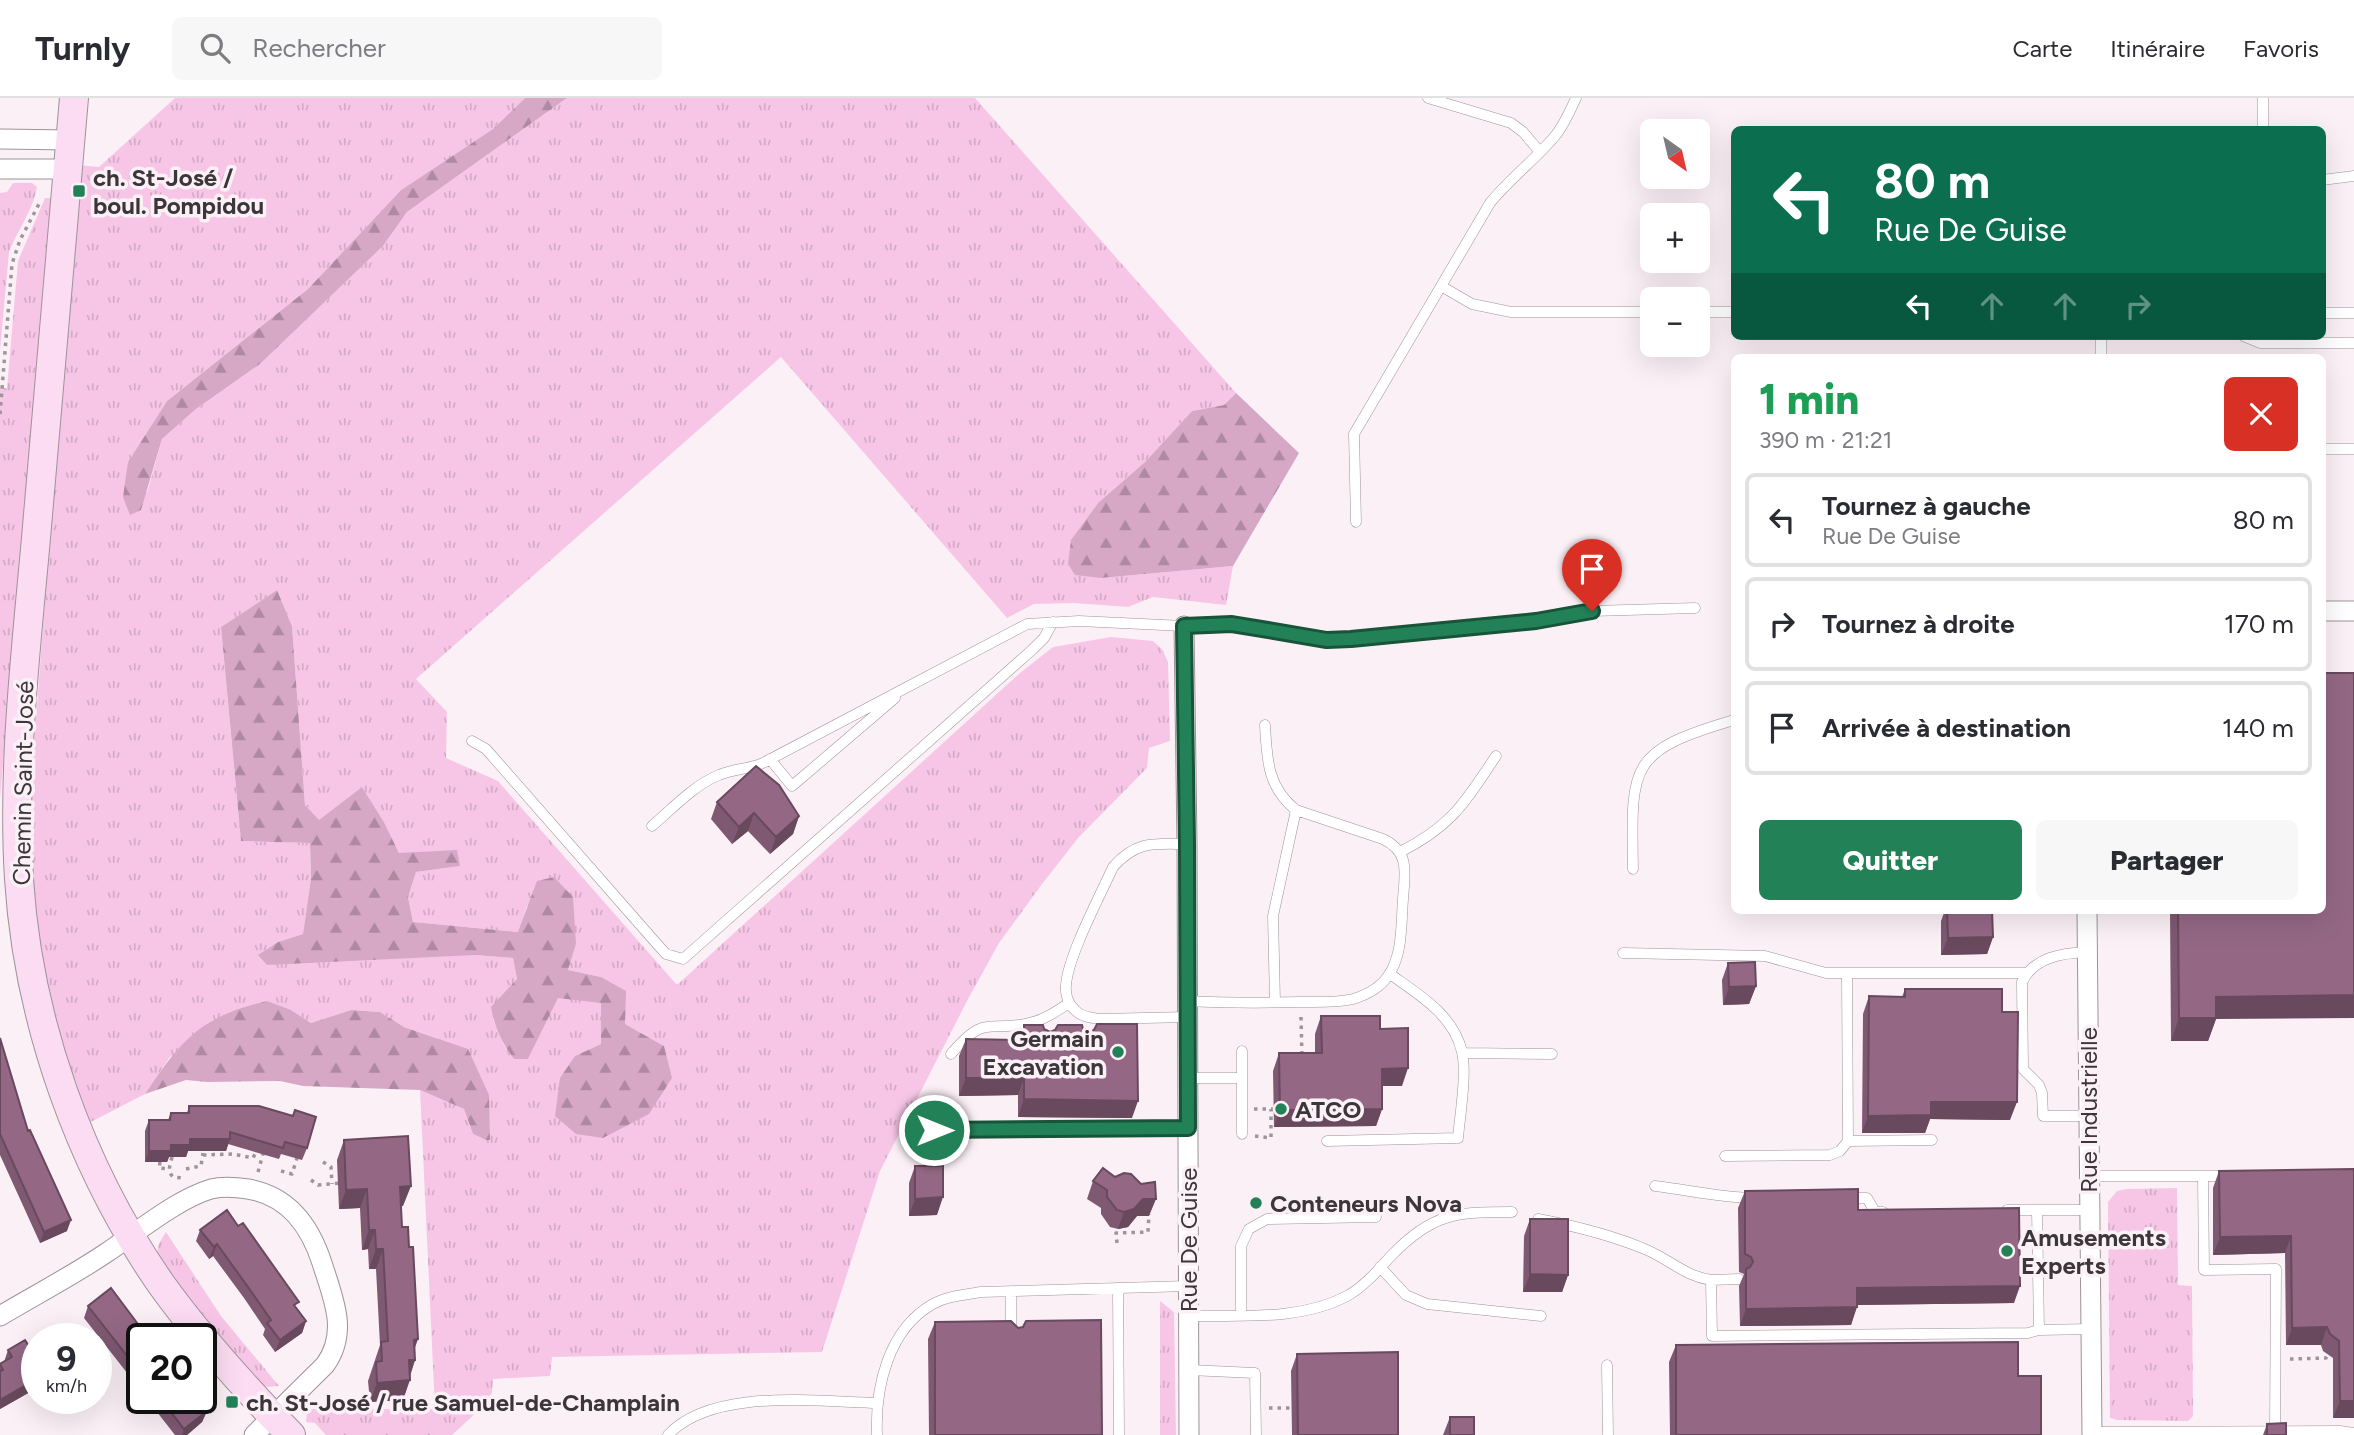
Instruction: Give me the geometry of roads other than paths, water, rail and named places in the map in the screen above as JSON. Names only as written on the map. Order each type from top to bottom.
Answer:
[{"type":"street","name":"Chemin Saint-José","points":[[74,98],[22,712],[17,817],[19,880],[31,968],[44,1028],[80,1132],[131,1236],[156,1276],[272,1429]]},
{"type":"street","points":[[0,139],[70,140]]},
{"type":"street","points":[[0,169],[67,169]]},
{"type":"street","points":[[2326,611],[2354,611]]},
{"type":"street","name":"Rue De Guise","points":[[1184,626],[1189,1435]]},
{"type":"street","name":"Rue Industrielle","points":[[2087,914],[2092,1434]]},
{"type":"street","points":[[0,1315],[104,1255],[186,1201],[211,1189],[224,1186],[265,1193],[288,1206],[302,1220],[314,1240],[334,1299],[338,1334],[332,1354],[325,1365],[272,1429]]},
{"type":"lane","points":[[1428,98],[1511,122],[1524,132],[1540,152]]},
{"type":"lane","points":[[1356,522],[1354,433],[1490,203],[1560,129],[1576,98]]},
{"type":"lane","points":[[2263,98],[2263,126]]},
{"type":"lane","points":[[2326,180],[2354,176]]},
{"type":"lane","points":[[1441,286],[1472,304],[1511,312],[1640,312]]},
{"type":"lane","points":[[1710,312],[1731,312]]},
{"type":"lane","points":[[2326,313],[2354,313]]},
{"type":"lane","points":[[2253,340],[2260,343],[2354,343]]},
{"type":"lane","points":[[2326,449],[2354,449]]},
{"type":"lane","points":[[652,826],[705,782],[721,774],[748,769],[770,759],[1018,627],[1037,622],[1184,626],[1232,624],[1327,640],[1536,621],[1592,611],[1695,608]]},
{"type":"lane","points":[[472,741],[486,749],[666,954],[683,959],[1032,650],[1044,638],[1053,622]]},
{"type":"lane","points":[[770,759],[792,786],[911,684]]},
{"type":"lane","points":[[1633,869],[1633,789],[1646,762],[1662,747],[1674,741],[1731,721]]},
{"type":"lane","points":[[1187,844],[1143,844],[1127,852],[1113,867],[1068,975],[1066,994],[1069,1003],[1082,1015],[1100,1020],[1275,1002],[1343,1001],[1380,985],[1390,974],[1398,953],[1399,941],[1404,878],[1404,861],[1400,852],[1394,845],[1368,833],[1296,810],[1278,793],[1271,780],[1265,725]]},
{"type":"lane","points":[[1400,852],[1427,838],[1444,825],[1466,800],[1496,755]]},
{"type":"lane","points":[[1275,1002],[1273,916],[1296,810]]},
{"type":"lane","points":[[2088,951],[2057,955],[2043,961],[2026,973],[2022,982],[2022,1069],[2039,1085],[2043,1116],[2088,1116]]},
{"type":"lane","points":[[1623,953],[1765,956],[1826,973],[2026,973]]},
{"type":"lane","points":[[1725,1156],[1830,1155],[1840,1151],[1848,1140],[1847,973]]},
{"type":"lane","points":[[1327,1141],[1458,1138],[1462,1053],[1445,1018],[1390,974]]},
{"type":"lane","points":[[951,1054],[967,1035],[982,1027],[1028,1024],[1069,1003]]},
{"type":"lane","points":[[1082,1015],[1083,1028]]},
{"type":"lane","points":[[1043,1018],[1044,1030]]},
{"type":"lane","points":[[1242,1051],[1242,1134]]},
{"type":"lane","points":[[1462,1053],[1552,1054]]},
{"type":"lane","points":[[1188,1078],[1242,1079]]},
{"type":"lane","points":[[1045,1117],[1045,1130]]},
{"type":"lane","points":[[1090,1118],[1090,1130]]},
{"type":"lane","points":[[934,1130],[1188,1128]]},
{"type":"lane","points":[[1848,1140],[1932,1140]]},
{"type":"lane","points":[[2089,1176],[2242,1177]]},
{"type":"lane","points":[[2203,1176],[2204,1270],[2276,1269],[2275,1432]]},
{"type":"lane","points":[[1655,1186],[1697,1191],[1725,1198],[1764,1198]]},
{"type":"lane","points":[[1841,1198],[1867,1198],[1875,1212],[1889,1212]]},
{"type":"lane","points":[[1999,1210],[2089,1210]]},
{"type":"lane","points":[[2037,1210],[2039,1330]]},
{"type":"lane","points":[[1188,1316],[1296,1311],[1331,1303],[1364,1284],[1410,1236],[1428,1224],[1473,1212],[1512,1212]]},
{"type":"lane","points":[[1241,1315],[1241,1246],[1249,1229],[1267,1219],[1376,1217]]},
{"type":"lane","points":[[1538,1219],[1622,1239],[1653,1253],[1684,1272],[1711,1280],[1739,1279]]},
{"type":"lane","points":[[1380,1267],[1406,1295],[1427,1304],[1541,1316]]},
{"type":"lane","points":[[1711,1280],[1712,1336],[2028,1333],[2039,1330],[2091,1329]]},
{"type":"lane","points":[[877,1435],[878,1404],[889,1355],[918,1314],[951,1297],[981,1292],[1188,1286]]},
{"type":"lane","points":[[1118,1288],[1119,1435]]},
{"type":"lane","points":[[1010,1291],[1012,1339]]},
{"type":"lane","points":[[1607,1365],[1608,1435]]},
{"type":"lane","points":[[1189,1370],[1255,1373],[1256,1435]]},
{"type":"lane","points":[[668,1435],[686,1421],[710,1411],[754,1401],[878,1404]]},
{"type":"lane","points":[[2092,1434],[2354,1433]]},
{"type":"place","name":"ch. St-José / boul. Pompidou","points":[[79,191]]},
{"type":"place","name":"Germain Excavation","points":[[1118,1052]]},
{"type":"place","name":"ATCO","points":[[1281,1109]]},
{"type":"place","name":"Conteneurs Nova","points":[[1256,1203]]},
{"type":"place","name":"Amusements Experts","points":[[2007,1251]]},
{"type":"place","name":"ch. St-José / rue Samuel-de-Champlain","points":[[232,1402]]}]
